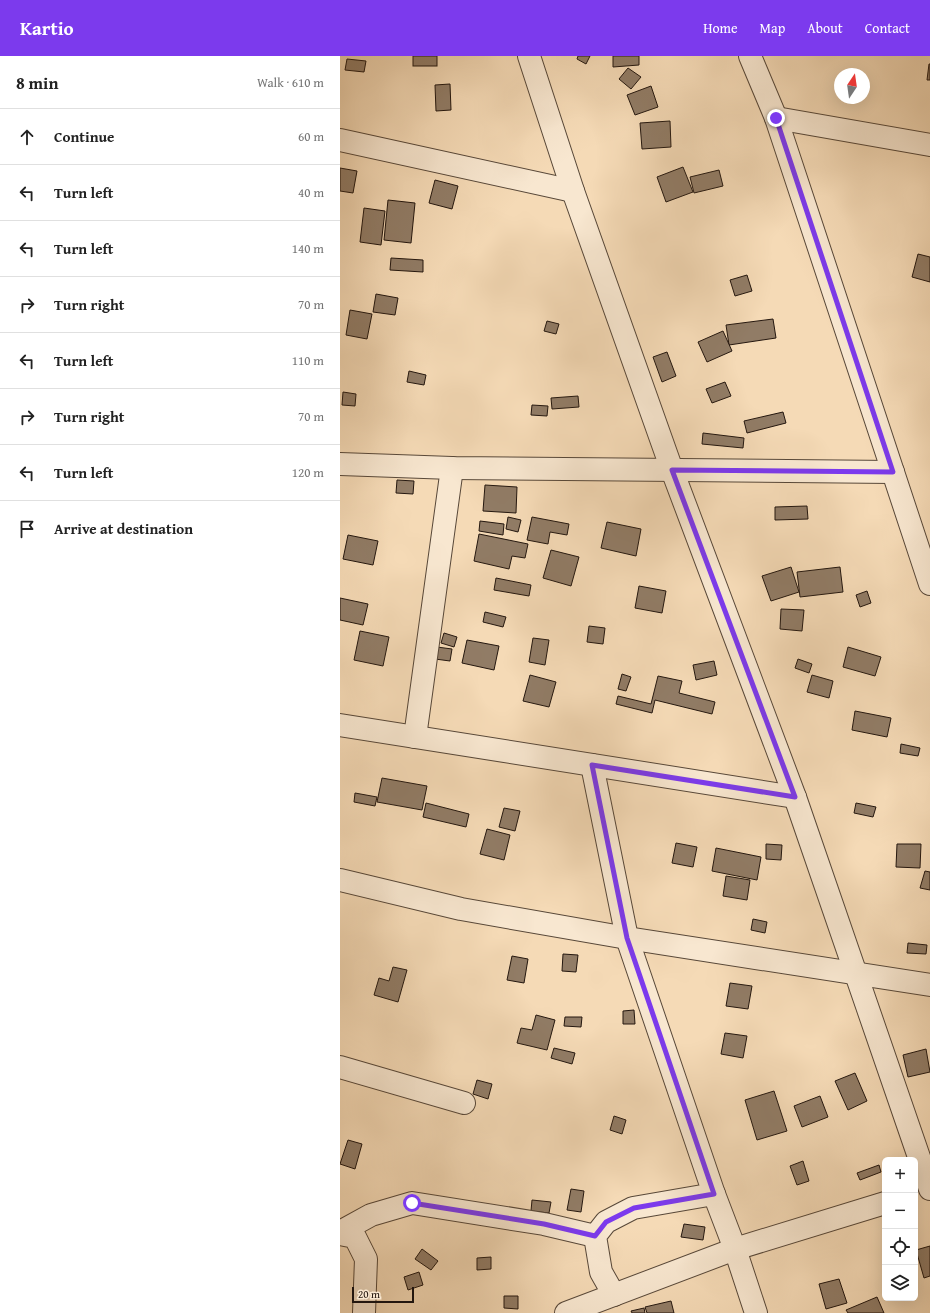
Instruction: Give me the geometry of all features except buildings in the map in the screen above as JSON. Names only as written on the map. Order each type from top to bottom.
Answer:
[{"type":"street","points":[[529,56],[573,191],[672,470],[795,797],[857,974],[930,1189],[918,1193]]},
{"type":"street","points":[[750,56],[776,118],[930,584]]},
{"type":"street","points":[[776,118],[930,146]]},
{"type":"street","points":[[340,140],[573,191]]},
{"type":"street","points":[[340,464],[452,468],[893,472]]},
{"type":"street","points":[[415,737],[452,468]]},
{"type":"street","points":[[340,725],[795,797]]},
{"type":"street","points":[[592,765],[627,938],[756,1313]]},
{"type":"street","points":[[340,880],[461,909],[627,938],[930,985]]},
{"type":"street","points":[[340,1067],[464,1103]]},
{"type":"street","points":[[614,1295],[601,1272],[595,1236],[606,1222],[634,1208],[714,1194]]},
{"type":"street","points":[[340,1233],[371,1215],[412,1203],[544,1224],[595,1236]]},
{"type":"street","points":[[566,1313],[735,1249],[882,1204]]},
{"type":"street","points":[[340,1233],[355,1237],[366,1259],[364,1313]]},
{"type":"route","points":[[412,1203],[544,1224],[595,1236],[606,1222],[634,1208],[714,1194],[627,938],[592,765],[795,797],[672,470],[893,472],[776,118]]}]
